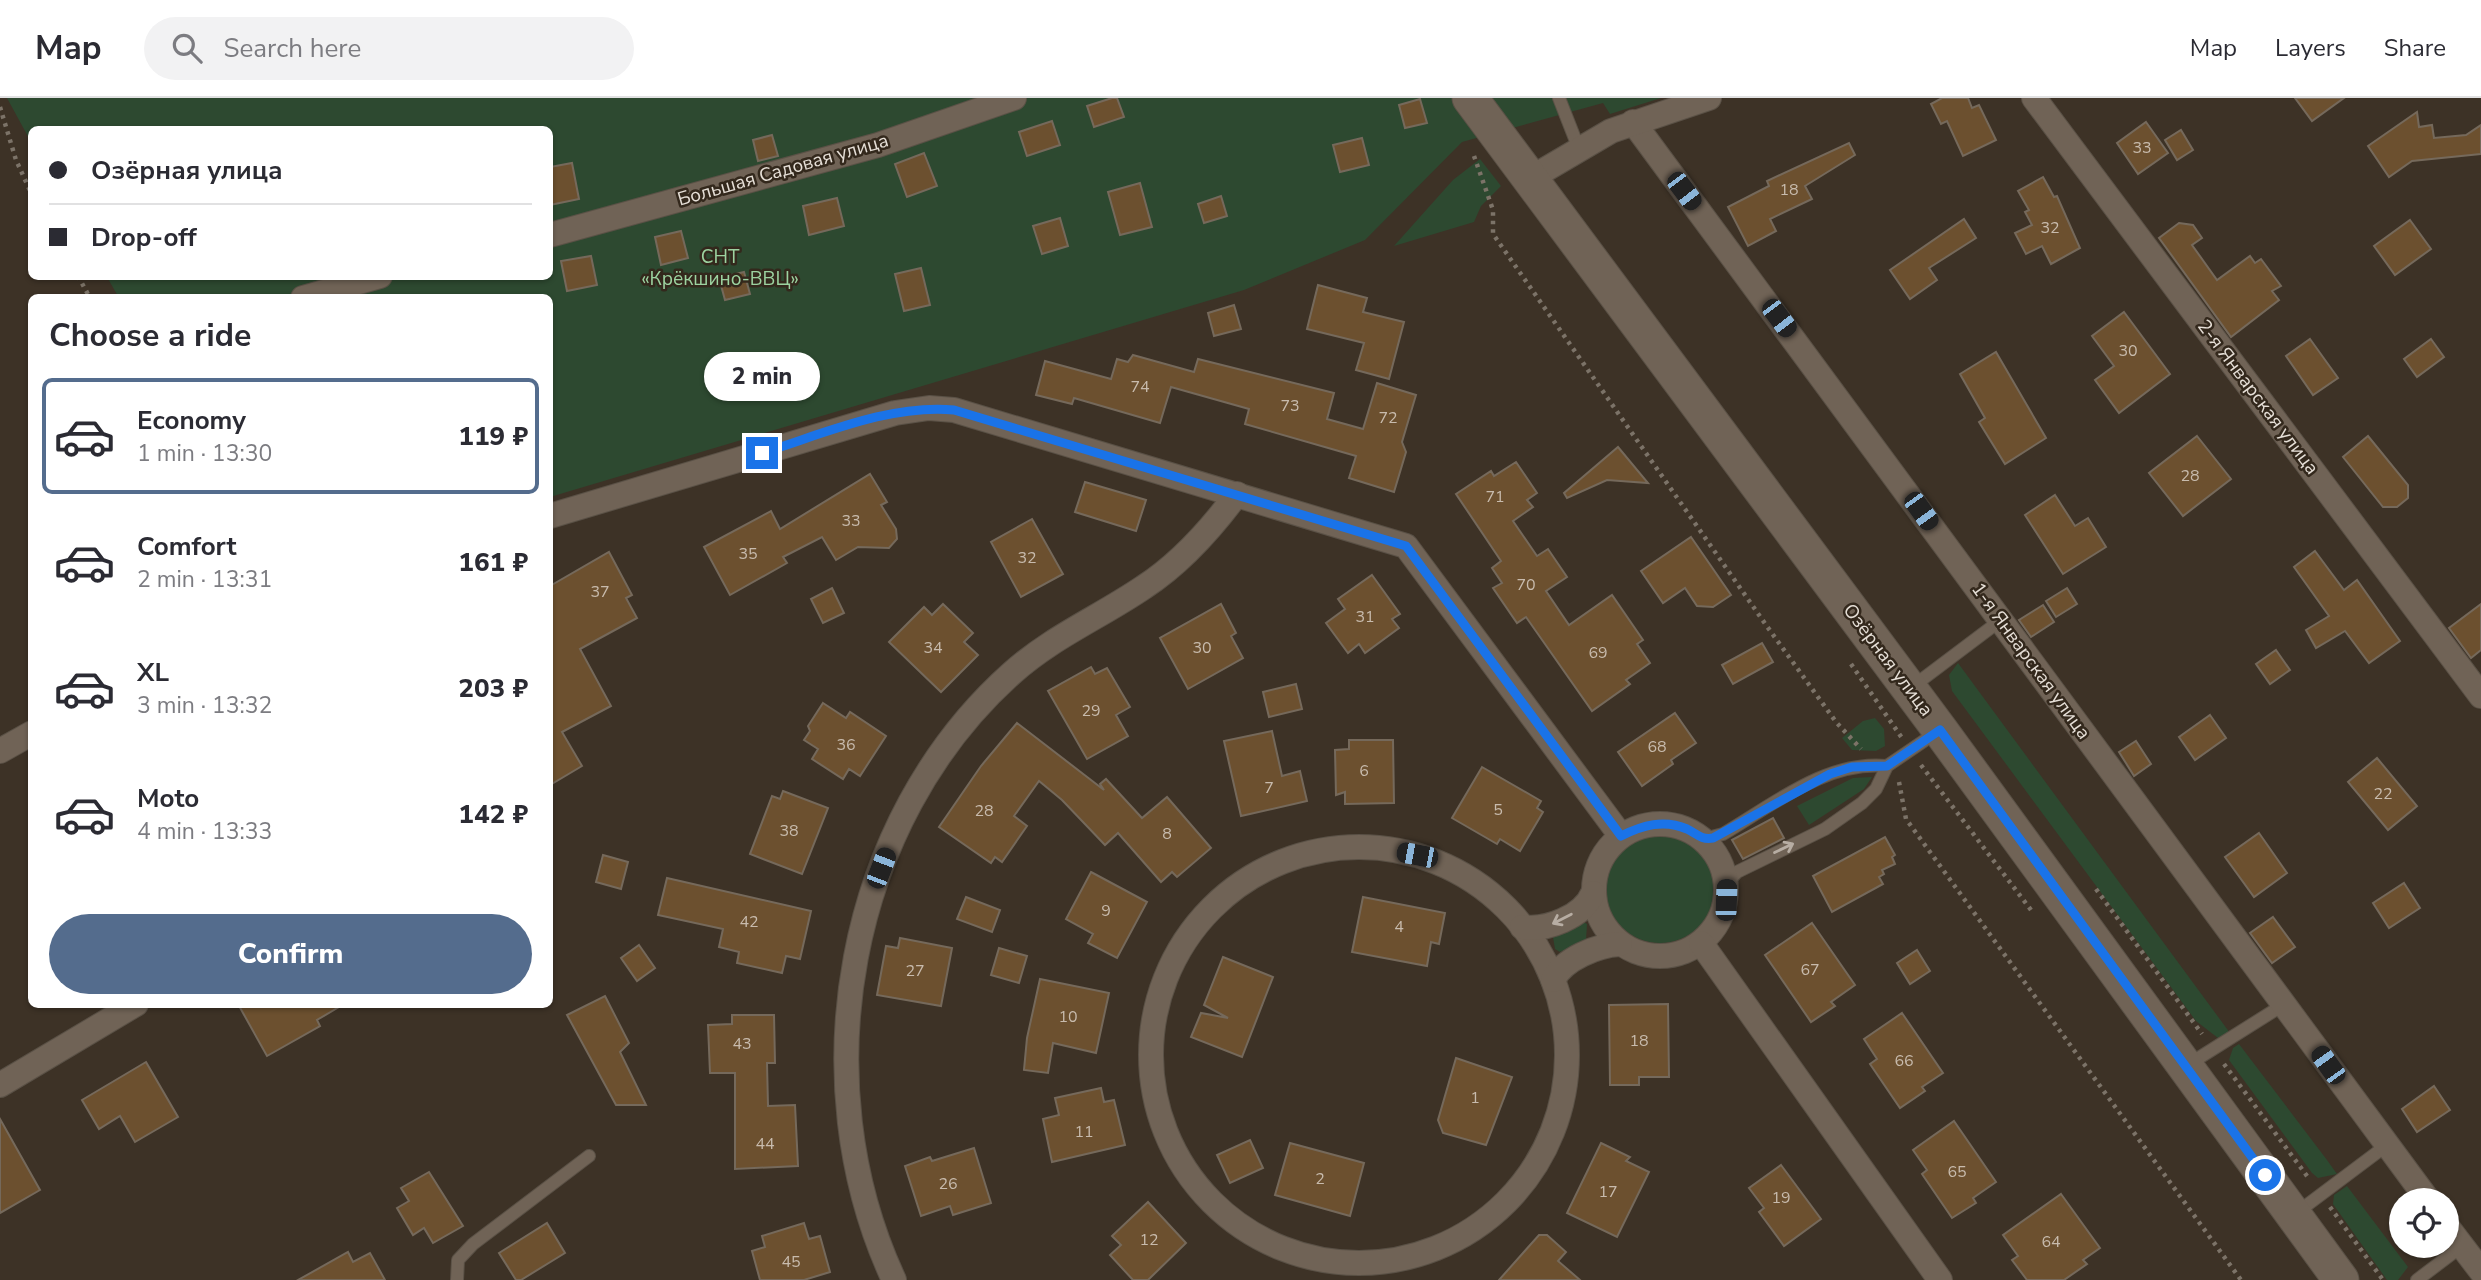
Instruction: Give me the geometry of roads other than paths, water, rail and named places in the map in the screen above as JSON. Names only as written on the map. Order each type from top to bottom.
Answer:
[{"type":"main road","name":"Озёрная улица","points":[[1470,98],[1940,730],[2341,1280]]},
{"type":"street","name":"Большая Садовая улица","points":[[553,234],[878,145],[1014,98]]},
{"type":"street","points":[[1531,178],[1579,149],[1633,122],[1709,98]]},
{"type":"street","name":"2-я Январская улица","points":[[2034,98],[2481,696]]},
{"type":"street","name":"1-я Январская улица","points":[[1633,122],[2419,1188]]},
{"type":"street","points":[[317,294],[366,280]]},
{"type":"street","points":[[553,515],[895,413],[929,408],[954,410],[1237,494],[1406,546],[1621,836]]},
{"type":"street","points":[[894,1280],[867,1217],[846,1101],[851,982],[864,913],[890,846],[938,753],[972,711],[1013,672],[1064,633],[1145,587],[1177,562],[1215,523],[1237,494]]},
{"type":"street","points":[[0,751],[28,735]]},
{"type":"street","points":[[1522,927],[1543,929],[1584,908],[1593,893],[1600,861],[1621,836],[1637,827],[1663,824],[1689,830],[1704,839],[1715,852],[1727,883],[1722,916],[1701,943],[1686,952],[1652,957],[1620,944],[1601,922],[1593,893]]},
{"type":"street","points":[[1345,848],[1382,849],[1417,855],[1451,869],[1482,887],[1522,927],[1553,980],[1562,1005],[1568,1046],[1565,1086],[1556,1125],[1538,1162],[1514,1195],[1484,1222],[1449,1244],[1411,1257],[1370,1264],[1330,1262],[1290,1252],[1253,1235],[1220,1211],[1193,1181],[1171,1147],[1157,1109],[1151,1069],[1152,1032],[1159,997],[1172,963],[1191,932],[1215,905],[1243,882],[1275,865],[1310,853],[1345,848]]},
{"type":"street","points":[[1701,943],[1930,1277]]},
{"type":"street","points":[[1553,980],[1557,971],[1568,963],[1602,946],[1620,944]]},
{"type":"street","points":[[0,1085],[129,1008]]},
{"type":"street","points":[[2459,1242],[2481,1271]]},
{"type":"lane","points":[[1559,98],[1579,149]]},
{"type":"lane","points":[[1909,689],[2001,620]]},
{"type":"lane","points":[[1727,883],[1737,872],[1825,829],[1863,803],[1876,789],[1887,766],[1940,730]]},
{"type":"lane","points":[[1704,839],[1723,834],[1830,774],[1852,767],[1887,766]]},
{"type":"lane","points":[[2185,1067],[2283,1004]]},
{"type":"lane","points":[[2294,1215],[2387,1146]]},
{"type":"lane","points":[[457,1280],[458,1260],[473,1244],[589,1156]]},
{"type":"lane","points":[[2417,1280],[2462,1246]]},
{"type":"park label","name":"СНТ «Крёкшино-ВВЦ»","points":[[720,268]]}]
